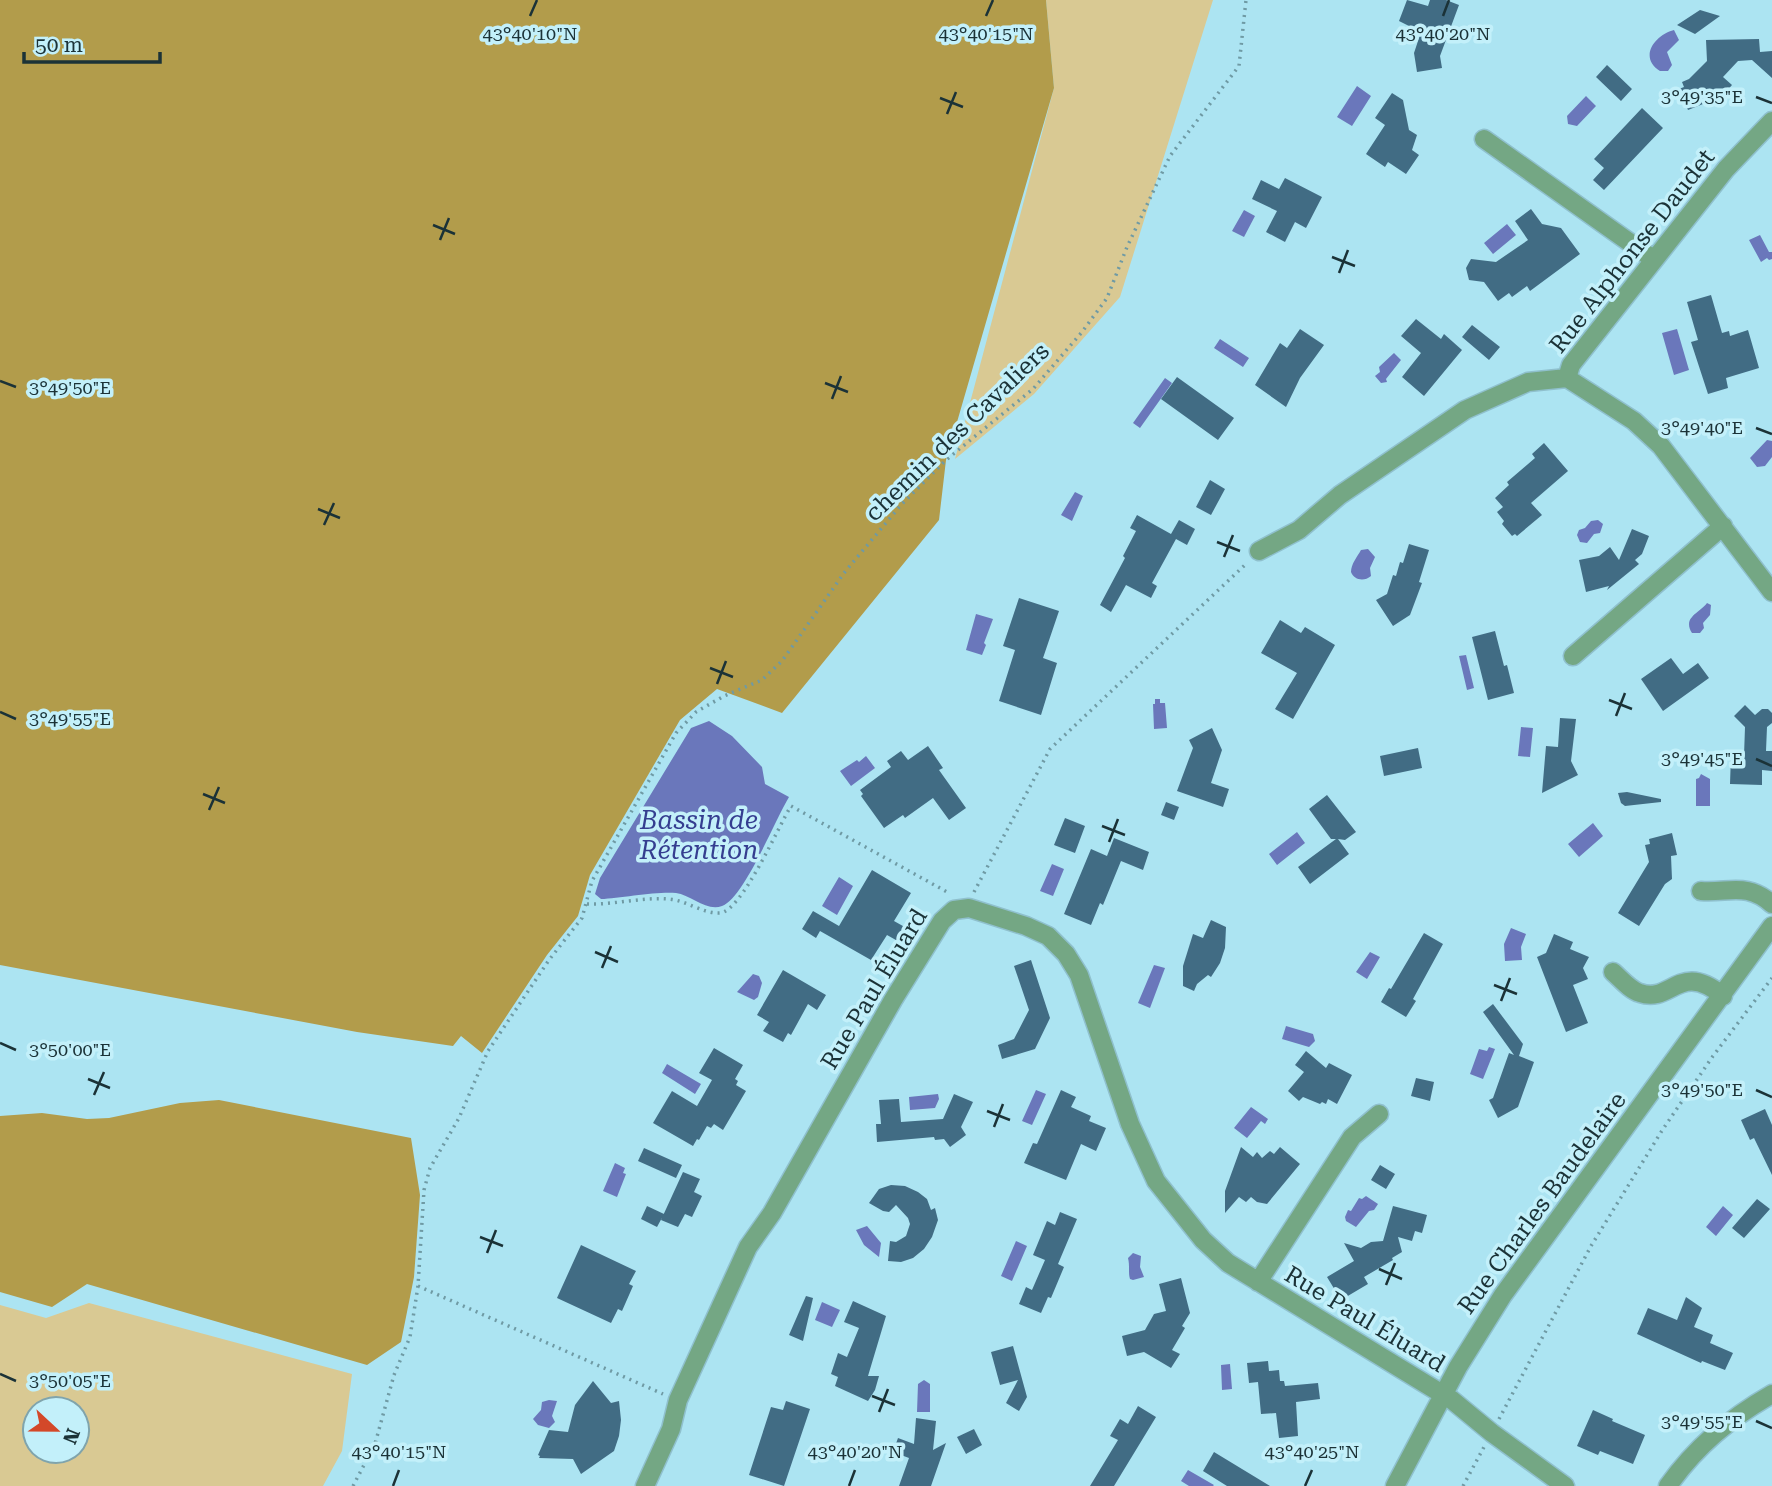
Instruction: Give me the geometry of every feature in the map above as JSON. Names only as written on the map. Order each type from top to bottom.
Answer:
[{"type":"street","name":"Rue Alphonse Daudet","points":[[1772,121],[1726,169],[1653,259],[1571,365],[1567,378],[1634,421],[1661,446],[1772,592]]},
{"type":"street","points":[[1483,139],[1653,259]]},
{"type":"street","points":[[1259,551],[1299,530],[1340,495],[1465,410],[1528,382],[1567,378]]},
{"type":"street","points":[[1573,656],[1723,526]]},
{"type":"street","points":[[1701,891],[1743,890],[1762,895],[1772,904]]},
{"type":"street","name":"Rue Paul Éluard","points":[[645,1486],[671,1429],[678,1400],[748,1247],[772,1213],[893,1000],[942,921],[962,908],[1026,926],[1048,936],[1066,954],[1079,975],[1130,1124],[1156,1181],[1203,1240],[1228,1263],[1443,1395],[1565,1486]]},
{"type":"street","name":"Rue Charles Baudelaire","points":[[1395,1486],[1481,1328],[1529,1256],[1772,926]]},
{"type":"street","points":[[1614,972],[1627,985],[1644,994],[1694,981],[1708,984],[1723,996]]},
{"type":"street","points":[[1258,1282],[1352,1138],[1379,1114]]},
{"type":"street","points":[[1668,1486],[1695,1451],[1710,1437],[1772,1394]]},
{"type":"path","name":"chemin des Cavaliers","points":[[352,1486],[375,1444],[394,1375],[410,1337],[418,1286],[424,1191],[430,1168],[459,1118],[488,1051],[549,960],[582,918],[592,881],[677,733],[696,712],[724,696],[762,680],[782,661],[844,573],[901,505],[946,460],[1032,389],[1082,332],[1107,298],[1170,156],[1239,66],[1246,0]]},
{"type":"path","points":[[962,908],[1050,748],[1259,551]]},
{"type":"path","points":[[587,904],[657,898],[680,900],[709,912],[723,913],[735,905],[791,806],[956,897],[962,908]]},
{"type":"path","points":[[1463,1486],[1591,1247],[1663,1129],[1728,1035],[1772,978]]},
{"type":"path","points":[[418,1286],[678,1400]]},
{"type":"shaded area","points":[[0,0],[1046,0],[1054,88],[946,460],[939,520],[782,713],[717,689],[680,720],[590,875],[578,916],[547,955],[482,1053],[461,1036],[453,1046],[357,1032],[0,965]]},
{"type":"shaded area","points":[[1046,0],[1213,0],[1120,297],[1034,394],[955,459],[1054,88]]},
{"type":"shaded area","points":[[219,1100],[411,1138],[420,1195],[414,1277],[401,1342],[367,1365],[87,1284],[52,1307],[0,1292],[0,1116],[42,1113],[87,1119],[109,1118],[180,1103]]},
{"type":"shaded area","points":[[89,1303],[352,1374],[342,1451],[323,1486],[0,1486],[0,1305],[46,1318]]},
{"type":"water","points":[[1674,30],[1679,40],[1667,52],[1672,65],[1668,71],[1660,71],[1650,59],[1652,47],[1655,41]]},
{"type":"water","points":[[1357,86],[1371,96],[1352,126],[1337,117]]},
{"type":"water","points":[[1586,96],[1596,106],[1577,126],[1568,124],[1567,116]]},
{"type":"water","points":[[1244,210],[1255,216],[1244,237],[1232,231]]},
{"type":"water","points":[[1507,224],[1516,235],[1493,254],[1484,243]]},
{"type":"water","points":[[1760,235],[1769,252],[1772,252],[1772,259],[1767,258],[1761,262],[1749,240]]},
{"type":"water","points":[[1677,329],[1689,370],[1674,375],[1662,333]]},
{"type":"water","points":[[1220,339],[1249,358],[1243,367],[1214,348]]},
{"type":"water","points":[[1394,353],[1401,360],[1386,379],[1387,382],[1381,383],[1375,376],[1380,372],[1379,367]]},
{"type":"water","points":[[1165,378],[1172,383],[1140,428],[1133,423]]},
{"type":"water","points":[[1767,440],[1772,441],[1772,457],[1765,466],[1757,467],[1750,458]]},
{"type":"water","points":[[1075,492],[1083,496],[1072,521],[1061,515]]},
{"type":"water","points":[[1598,520],[1603,524],[1600,533],[1594,534],[1587,543],[1580,542],[1577,535],[1579,530],[1591,521]]},
{"type":"water","points":[[1368,549],[1375,557],[1370,568],[1371,576],[1365,579],[1357,578],[1352,575],[1352,566],[1361,550]]},
{"type":"water","points":[[1707,603],[1711,605],[1710,615],[1703,623],[1704,628],[1700,633],[1692,633],[1689,628],[1691,619]]},
{"type":"water","points":[[976,614],[993,619],[982,655],[966,650]]},
{"type":"water","points":[[1466,655],[1474,688],[1467,690],[1459,656]]},
{"type":"water","points":[[1155,699],[1165,703],[1167,728],[1154,729]]},
{"type":"water","name":"Bassin de Rétention","points":[[709,721],[732,736],[762,767],[765,784],[789,797],[740,889],[731,900],[716,907],[676,893],[601,899],[595,894],[600,878],[691,728]]},
{"type":"water","points":[[1521,727],[1533,728],[1530,757],[1518,756]]},
{"type":"water","points":[[866,756],[875,768],[851,786],[840,771]]},
{"type":"water","points":[[1701,774],[1710,779],[1710,806],[1696,806],[1696,779]]},
{"type":"water","points":[[1593,823],[1603,836],[1579,857],[1568,844]]},
{"type":"water","points":[[1297,832],[1305,843],[1277,865],[1269,854]]},
{"type":"water","points":[[1052,864],[1064,869],[1053,896],[1040,891]]},
{"type":"water","points":[[839,877],[853,886],[837,915],[822,906]]},
{"type":"water","points":[[1511,928],[1526,934],[1521,947],[1522,960],[1505,961],[1504,944]]},
{"type":"water","points":[[1370,952],[1380,957],[1367,979],[1356,972]]},
{"type":"water","points":[[1154,965],[1165,968],[1150,1008],[1138,1003]]},
{"type":"water","points":[[753,974],[759,976],[762,983],[758,997],[754,1000],[737,992]]},
{"type":"water","points":[[1286,1026],[1313,1034],[1315,1041],[1309,1047],[1282,1039]]},
{"type":"water","points":[[1489,1047],[1495,1049],[1483,1079],[1470,1074],[1479,1049],[1487,1051]]},
{"type":"water","points":[[667,1064],[701,1084],[695,1094],[662,1073]]},
{"type":"water","points":[[1036,1090],[1046,1094],[1032,1125],[1022,1121]]},
{"type":"water","points":[[938,1094],[935,1108],[910,1110],[909,1097]]},
{"type":"water","points":[[1251,1107],[1268,1119],[1265,1124],[1261,1121],[1247,1138],[1234,1128]]},
{"type":"water","points":[[615,1163],[625,1168],[623,1173],[626,1174],[617,1197],[603,1191]]},
{"type":"water","points":[[1366,1196],[1378,1204],[1356,1227],[1346,1221],[1345,1217],[1359,1198]]},
{"type":"water","points":[[1723,1206],[1733,1215],[1716,1236],[1706,1227]]},
{"type":"water","points":[[867,1226],[881,1243],[879,1257],[864,1245],[856,1230]]},
{"type":"water","points":[[1016,1241],[1027,1246],[1012,1281],[1001,1276]]},
{"type":"water","points":[[1133,1253],[1141,1256],[1140,1267],[1144,1277],[1133,1280],[1129,1277],[1128,1258]]},
{"type":"water","points":[[822,1302],[840,1310],[832,1327],[815,1320]]},
{"type":"water","points":[[1230,1364],[1232,1389],[1222,1390],[1221,1365]]},
{"type":"water","points":[[924,1380],[930,1384],[930,1412],[917,1412],[918,1384]]},
{"type":"water","points":[[557,1401],[552,1416],[555,1422],[549,1428],[538,1425],[533,1419],[541,1410],[542,1402]]},
{"type":"water","points":[[1188,1470],[1214,1485],[1189,1486],[1181,1481]]},
{"type":"building","points":[[1407,0],[1428,6],[1430,0],[1446,0],[1459,5],[1440,56],[1442,68],[1417,72],[1414,53],[1421,32],[1399,21]]},
{"type":"building","points":[[1700,10],[1720,16],[1695,34],[1677,25]]},
{"type":"building","points":[[1759,39],[1760,52],[1772,51],[1772,78],[1752,60],[1738,61],[1723,77],[1732,85],[1716,103],[1713,100],[1688,110],[1679,89],[1684,87],[1682,82],[1689,79],[1707,61],[1706,40]]},
{"type":"building","points":[[1607,65],[1632,89],[1621,101],[1596,77]]},
{"type":"building","points":[[1392,93],[1403,100],[1409,130],[1417,135],[1412,150],[1419,155],[1406,174],[1388,162],[1385,167],[1366,154],[1385,125],[1375,118]]},
{"type":"building","points":[[1642,108],[1663,128],[1604,190],[1593,180],[1604,168],[1594,159]]},
{"type":"building","points":[[1285,178],[1322,197],[1306,228],[1295,222],[1285,242],[1266,232],[1277,211],[1252,199],[1261,180],[1279,189]]},
{"type":"building","points":[[1531,209],[1542,224],[1561,228],[1580,254],[1530,291],[1527,286],[1512,297],[1509,293],[1498,301],[1484,282],[1469,280],[1466,268],[1471,259],[1496,262],[1528,240],[1515,221]]},
{"type":"building","points":[[1711,295],[1722,333],[1729,331],[1730,336],[1748,330],[1759,368],[1726,378],[1728,388],[1708,394],[1691,342],[1698,340],[1687,302]]},
{"type":"building","points":[[1416,319],[1441,339],[1444,334],[1462,350],[1424,396],[1402,377],[1421,353],[1401,336]]},
{"type":"building","points":[[1472,325],[1500,347],[1489,360],[1462,337]]},
{"type":"building","points":[[1300,329],[1324,345],[1300,378],[1286,407],[1255,385],[1280,343],[1287,348]]},
{"type":"building","points":[[1177,377],[1234,418],[1218,440],[1161,399]]},
{"type":"building","points":[[1544,443],[1568,471],[1531,503],[1542,515],[1517,536],[1512,536],[1502,524],[1504,521],[1497,512],[1503,507],[1495,498],[1509,485],[1507,482],[1535,458],[1532,454]]},
{"type":"building","points":[[1210,480],[1225,489],[1211,515],[1196,507]]},
{"type":"building","points":[[1137,515],[1171,534],[1179,520],[1195,529],[1187,545],[1176,539],[1152,583],[1157,586],[1151,598],[1126,585],[1111,612],[1100,605],[1125,558],[1123,556],[1136,531],[1130,528]]},
{"type":"building","points":[[1632,529],[1649,536],[1642,554],[1635,560],[1639,564],[1607,590],[1609,586],[1586,592],[1579,560],[1599,556],[1610,547],[1619,560]]},
{"type":"building","points":[[1409,544],[1429,550],[1419,582],[1422,583],[1410,615],[1393,626],[1376,600],[1387,594],[1393,575],[1396,576],[1400,562],[1403,563]]},
{"type":"building","points":[[1019,598],[1059,611],[1043,658],[1057,663],[1041,715],[999,701],[1015,650],[1003,646]]},
{"type":"building","points":[[1280,620],[1301,633],[1305,627],[1335,645],[1293,719],[1275,709],[1297,673],[1261,653]]},
{"type":"building","points":[[1495,631],[1514,693],[1488,700],[1472,637]]},
{"type":"building","points":[[1671,658],[1683,674],[1698,663],[1709,678],[1663,711],[1641,679]]},
{"type":"building","points":[[1745,705],[1755,715],[1762,709],[1768,709],[1772,713],[1772,723],[1767,727],[1766,751],[1772,751],[1772,771],[1762,770],[1762,785],[1730,784],[1731,755],[1744,756],[1745,727],[1734,716]]},
{"type":"building","points":[[1560,718],[1576,719],[1571,761],[1578,775],[1542,793],[1546,746],[1558,747]]},
{"type":"building","points":[[1212,728],[1222,750],[1211,783],[1229,789],[1223,807],[1177,791],[1193,748],[1189,740]]},
{"type":"building","points":[[928,746],[943,768],[939,770],[966,808],[949,820],[933,798],[905,818],[903,815],[884,828],[861,796],[863,794],[860,790],[891,767],[887,761],[901,751],[908,760]]},
{"type":"building","points":[[1418,748],[1422,768],[1384,776],[1380,756]]},
{"type":"building","points":[[1627,792],[1661,799],[1661,802],[1625,806],[1618,793]]},
{"type":"building","points":[[1327,795],[1356,832],[1345,840],[1338,839],[1349,854],[1310,884],[1298,867],[1336,839],[1331,839],[1309,809]]},
{"type":"building","points":[[1166,802],[1179,807],[1174,820],[1161,815]]},
{"type":"building","points":[[1065,818],[1085,826],[1075,853],[1054,845]]},
{"type":"building","points":[[1672,833],[1677,855],[1671,856],[1672,879],[1665,884],[1639,926],[1618,913],[1649,862],[1645,845],[1650,844],[1649,839]]},
{"type":"building","points":[[1114,838],[1149,852],[1143,870],[1121,861],[1103,905],[1100,903],[1091,925],[1064,914],[1091,849],[1107,856]]},
{"type":"building","points":[[872,870],[911,893],[894,921],[910,930],[903,944],[887,935],[871,960],[820,931],[816,938],[802,929],[813,911],[839,926]]},
{"type":"building","points":[[1211,920],[1226,927],[1225,948],[1211,977],[1208,975],[1197,984],[1194,991],[1183,986],[1183,966],[1193,934],[1203,938]]},
{"type":"building","points":[[1424,933],[1443,944],[1406,1017],[1381,1002]]},
{"type":"building","points":[[1554,934],[1573,942],[1570,949],[1589,957],[1583,968],[1588,979],[1573,985],[1588,1023],[1566,1032],[1537,957],[1546,953]]},
{"type":"building","points":[[1031,960],[1050,1018],[1035,1049],[1002,1059],[998,1045],[1014,1039],[1029,1010],[1014,966]]},
{"type":"building","points":[[783,970],[826,995],[817,1010],[808,1004],[791,1035],[788,1033],[783,1042],[763,1031],[769,1022],[757,1015]]},
{"type":"building","points":[[1493,1004],[1523,1044],[1519,1056],[1534,1062],[1518,1107],[1498,1118],[1489,1100],[1493,1098],[1509,1053],[1514,1055],[1483,1012]]},
{"type":"building","points":[[714,1048],[743,1065],[735,1079],[738,1081],[736,1085],[746,1091],[723,1130],[714,1124],[711,1128],[707,1126],[693,1146],[653,1123],[672,1091],[697,1106],[712,1080],[699,1073]]},
{"type":"building","points":[[1306,1051],[1326,1068],[1329,1063],[1352,1075],[1337,1104],[1328,1099],[1326,1104],[1320,1104],[1303,1097],[1299,1101],[1288,1091],[1304,1072],[1295,1065]]},
{"type":"building","points":[[1416,1078],[1434,1082],[1430,1101],[1411,1096]]},
{"type":"building","points":[[1061,1090],[1076,1097],[1071,1107],[1091,1116],[1089,1121],[1106,1128],[1096,1151],[1081,1144],[1066,1180],[1024,1163],[1033,1143],[1037,1144]]},
{"type":"building","points":[[954,1094],[973,1102],[961,1127],[966,1135],[950,1147],[944,1139],[935,1140],[934,1137],[877,1142],[876,1124],[881,1124],[879,1100],[899,1099],[901,1122],[943,1119]]},
{"type":"building","points":[[1765,1109],[1772,1125],[1772,1175],[1754,1138],[1750,1140],[1741,1120]]},
{"type":"building","points":[[1241,1147],[1253,1157],[1257,1152],[1262,1158],[1270,1151],[1274,1154],[1280,1147],[1300,1164],[1267,1204],[1257,1202],[1251,1197],[1246,1202],[1239,1197],[1225,1213],[1225,1191]]},
{"type":"building","points":[[644,1148],[682,1165],[676,1178],[638,1161]]},
{"type":"building","points":[[1380,1165],[1395,1174],[1386,1189],[1371,1180]]},
{"type":"building","points":[[683,1172],[700,1179],[694,1192],[702,1196],[692,1217],[685,1214],[678,1227],[661,1220]]},
{"type":"building","points":[[891,1185],[905,1186],[918,1192],[927,1199],[931,1210],[935,1208],[938,1220],[924,1249],[913,1258],[901,1262],[888,1261],[890,1241],[896,1242],[906,1236],[910,1224],[908,1218],[896,1205],[889,1212],[869,1203],[879,1189]]},
{"type":"building","points":[[1757,1199],[1770,1209],[1744,1238],[1732,1228]]},
{"type":"building","points":[[647,1206],[664,1214],[657,1227],[641,1219]]},
{"type":"building","points":[[1393,1206],[1427,1215],[1422,1233],[1415,1231],[1412,1241],[1398,1237],[1402,1252],[1364,1277],[1368,1284],[1341,1300],[1327,1277],[1354,1261],[1344,1243],[1361,1248],[1371,1242],[1383,1241]]},
{"type":"building","points":[[1060,1212],[1077,1219],[1058,1264],[1064,1267],[1051,1298],[1048,1297],[1041,1313],[1019,1304],[1026,1287],[1032,1290],[1045,1260],[1033,1255],[1047,1221],[1055,1225]]},
{"type":"building","points":[[581,1245],[636,1271],[629,1284],[633,1286],[622,1311],[618,1309],[611,1323],[557,1298]]},
{"type":"building","points":[[1181,1278],[1190,1313],[1172,1350],[1180,1354],[1171,1368],[1144,1352],[1127,1356],[1122,1336],[1145,1330],[1154,1314],[1166,1311],[1159,1284]]},
{"type":"building","points":[[806,1296],[813,1298],[803,1341],[789,1335]]},
{"type":"building","points":[[1686,1297],[1702,1308],[1694,1327],[1713,1335],[1710,1343],[1733,1353],[1725,1370],[1702,1361],[1701,1363],[1637,1334],[1648,1308],[1677,1320]]},
{"type":"building","points":[[853,1301],[886,1316],[868,1376],[879,1376],[868,1401],[835,1386],[838,1377],[831,1374],[838,1353],[847,1357],[859,1328],[844,1322]]},
{"type":"building","points":[[1013,1346],[1027,1397],[1019,1411],[1006,1403],[1018,1380],[1000,1385],[991,1352]]},
{"type":"building","points":[[1268,1361],[1269,1371],[1279,1370],[1280,1381],[1284,1381],[1285,1386],[1318,1383],[1320,1399],[1296,1402],[1298,1436],[1279,1438],[1276,1413],[1261,1414],[1258,1382],[1249,1383],[1247,1363]]},
{"type":"building","points":[[593,1381],[611,1403],[619,1401],[621,1420],[614,1451],[581,1474],[573,1459],[539,1458],[549,1430],[568,1432],[575,1405]]},
{"type":"building","points":[[786,1401],[810,1409],[784,1486],[749,1475],[771,1407],[783,1410]]},
{"type":"building","points":[[1138,1406],[1156,1417],[1114,1486],[1090,1486],[1118,1440],[1110,1436],[1120,1419],[1128,1424]]},
{"type":"building","points":[[1593,1410],[1645,1435],[1633,1464],[1600,1451],[1598,1455],[1577,1446]]},
{"type":"building","points":[[916,1418],[936,1421],[933,1450],[946,1443],[931,1486],[899,1486],[909,1458],[893,1452],[898,1438],[914,1444]]},
{"type":"building","points":[[974,1429],[982,1445],[966,1454],[957,1437]]},
{"type":"building","points":[[1214,1452],[1270,1486],[1227,1486],[1203,1471]]}]
